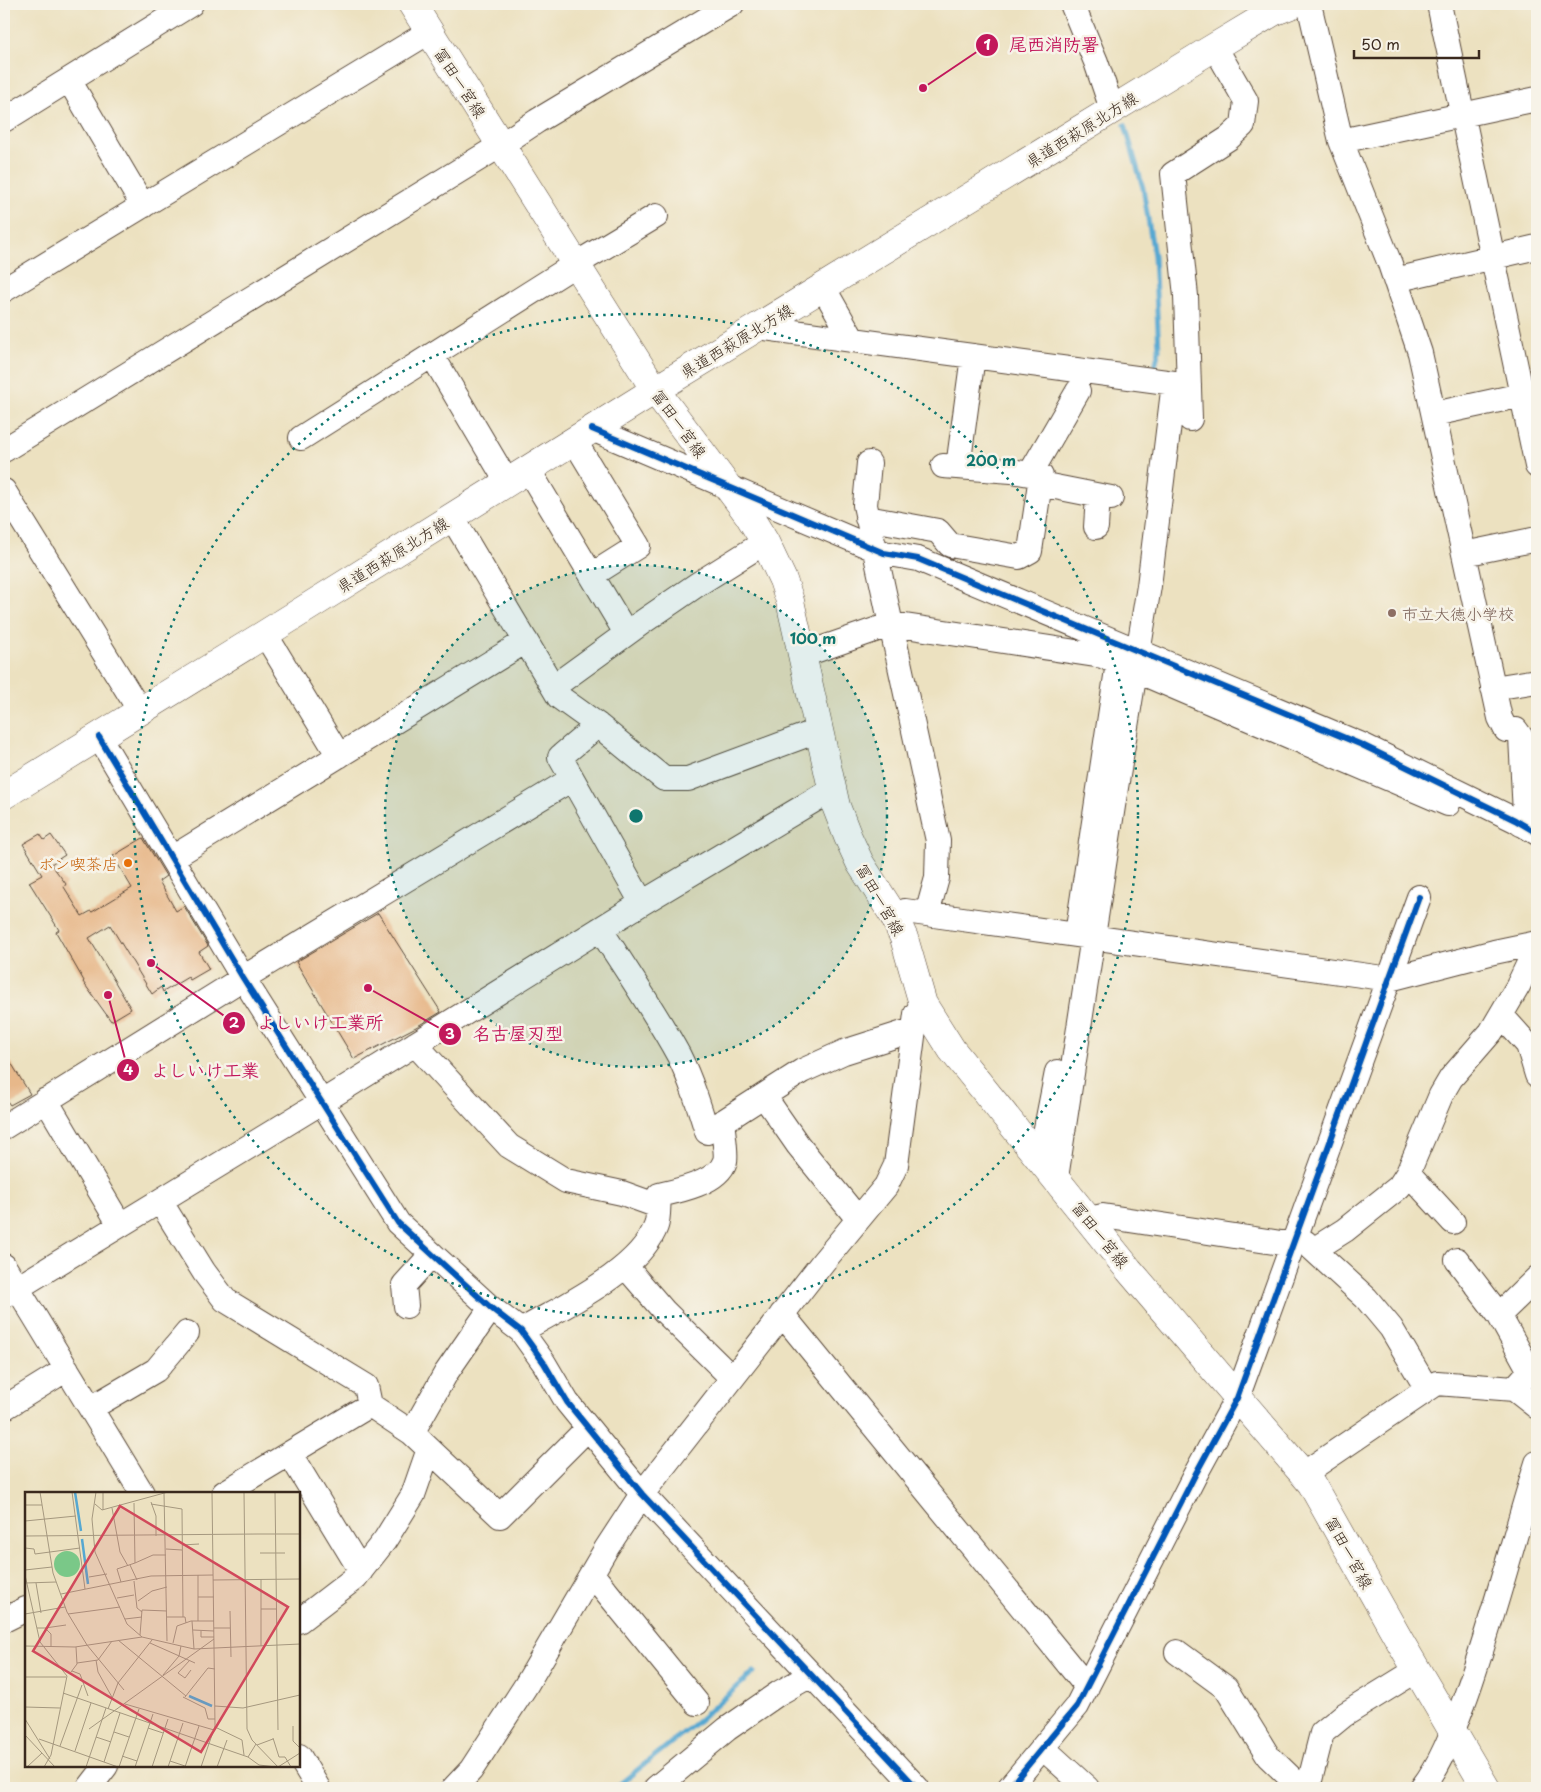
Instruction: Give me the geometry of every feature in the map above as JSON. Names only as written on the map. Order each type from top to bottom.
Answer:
[{"type":"main road","name":"冨田一宮線","points":[[412,4],[655,390],[726,485],[765,542],[783,580],[790,601],[836,806],[856,854],[894,916],[904,938],[923,1004],[952,1050],[996,1107],[1237,1398],[1311,1483],[1452,1732],[1486,1788]]},
{"type":"main road","name":"県道西萩原北方線","points":[[4,795],[583,434],[1284,5]]},
{"type":"street","points":[[4,120],[191,4]]},
{"type":"street","points":[[4,450],[501,145],[537,121],[732,4]]},
{"type":"street","points":[[1072,4],[1096,62],[1121,104]]},
{"type":"street","points":[[1087,4],[1119,82],[1121,104]]},
{"type":"street","points":[[1309,4],[1341,140],[1396,280],[1420,353],[1500,718],[1506,730],[1516,730],[1522,737],[1525,814],[1529,828]]},
{"type":"street","points":[[1439,4],[1493,257],[1529,393],[1537,466]]},
{"type":"street","points":[[4,290],[429,32]]},
{"type":"street","points":[[1048,1168],[1131,661],[1150,586],[1182,384],[1186,296],[1173,174],[1229,138],[1243,125],[1246,101],[1215,47]]},
{"type":"street","points":[[70,80],[143,206]]},
{"type":"street","points":[[1341,140],[1537,99]]},
{"type":"street","points":[[301,438],[576,264],[656,216]]},
{"type":"street","points":[[1396,280],[1537,247]]},
{"type":"street","points":[[823,287],[853,340]]},
{"type":"street","points":[[758,327],[1182,384]]},
{"type":"street","points":[[432,355],[517,475],[592,576],[626,634]]},
{"type":"street","points":[[973,356],[950,466],[1035,479],[1104,497],[1096,527]]},
{"type":"street","points":[[1182,384],[1190,420]]},
{"type":"street","points":[[867,518],[938,531],[950,545],[1018,557],[1030,551],[1035,479],[1078,391]]},
{"type":"street","points":[[1434,414],[1529,393]]},
{"type":"street","points":[[583,434],[638,546],[592,576]]},
{"type":"street","points":[[583,434],[726,485],[884,553],[918,559],[1039,610],[1131,661],[1537,843]]},
{"type":"street","points":[[869,463],[864,505],[892,624],[918,755],[938,841],[937,878],[927,914]]},
{"type":"street","points":[[4,491],[140,711]]},
{"type":"street","points":[[452,517],[559,697],[664,779],[688,779],[820,730]]},
{"type":"street","points":[[1464,554],[1537,539]]},
{"type":"street","points":[[553,687],[698,584],[765,542]]},
{"type":"street","points":[[803,655],[892,624],[1131,661],[1362,745],[1529,828]]},
{"type":"street","points":[[265,634],[339,756]]},
{"type":"street","points":[[172,858],[526,642]]},
{"type":"street","points":[[1493,688],[1537,681]]},
{"type":"street","points":[[598,726],[560,758],[642,903]]},
{"type":"street","points":[[99,737],[243,978],[398,1223],[491,1308],[520,1331],[544,1363],[567,1402],[642,1494],[917,1788]]},
{"type":"street","points":[[5,1124],[572,779]]},
{"type":"street","points":[[10,1292],[322,1102],[642,903],[833,789]]},
{"type":"street","points":[[1009,1788],[1077,1706],[1237,1398],[1304,1246],[1390,980],[1419,897]]},
{"type":"street","points":[[894,916],[905,911],[1390,980],[1494,952],[1537,944]]},
{"type":"street","points":[[600,929],[646,1000],[679,1058],[695,1096],[707,1132],[802,1071],[844,1052],[913,1030]]},
{"type":"street","points":[[1088,1219],[1103,1216],[1304,1246],[1345,1230],[1399,1187],[1408,1173],[1440,1095],[1450,1078],[1491,1032],[1518,986],[1537,944]]},
{"type":"street","points":[[454,1788],[471,1770],[525,1687],[642,1494],[782,1314],[886,1186],[896,1165],[913,1030],[916,1014],[923,1004]]},
{"type":"street","points":[[1501,1015],[1528,1045],[1537,1075]]},
{"type":"street","points":[[415,1044],[509,1146],[566,1181],[622,1192],[658,1206]]},
{"type":"street","points":[[764,1096],[798,1145],[858,1219]]},
{"type":"street","points":[[46,1100],[120,1225]]},
{"type":"street","points":[[520,1331],[611,1278],[626,1267],[649,1239],[656,1225],[659,1196],[689,1188],[714,1177],[725,1160],[722,1122]]},
{"type":"street","points":[[1408,1173],[1453,1222]]},
{"type":"street","points":[[160,1201],[204,1272],[224,1300],[366,1386],[370,1405],[420,1441],[500,1516],[588,1428]]},
{"type":"street","points":[[1304,1246],[1366,1298],[1391,1328],[1427,1389]]},
{"type":"street","points":[[406,1306],[404,1285],[432,1254]]},
{"type":"street","points":[[1457,1260],[1500,1315],[1530,1371],[1514,1389]]},
{"type":"street","points":[[4,1266],[10,1292],[67,1369],[141,1492]]},
{"type":"street","points":[[626,1267],[664,1311],[732,1378]]},
{"type":"street","points":[[1500,1315],[1537,1278]]},
{"type":"street","points":[[300,1620],[355,1578],[385,1540],[413,1495],[420,1441],[446,1373],[491,1308]]},
{"type":"street","points":[[782,1314],[1087,1687]]},
{"type":"street","points":[[92,1408],[156,1370],[187,1333]]},
{"type":"street","points":[[4,1408],[67,1369]]},
{"type":"street","points":[[1303,1474],[1437,1383],[1514,1389],[1537,1407]]},
{"type":"street","points":[[226,1492],[370,1405]]},
{"type":"street","points":[[290,1454],[361,1571]]},
{"type":"street","points":[[1422,1788],[1434,1773],[1452,1732],[1478,1662],[1537,1463]]},
{"type":"street","points":[[592,1574],[697,1703]]},
{"type":"street","points":[[4,1620],[25,1610]]},
{"type":"street","points":[[1177,1652],[1226,1688],[1268,1756],[1293,1780],[1298,1788]]},
{"type":"street","points":[[1308,1788],[1322,1733],[1344,1715],[1417,1670]]},
{"type":"street","points":[[656,1788],[727,1729],[779,1693],[811,1675]]},
{"type":"street","points":[[1043,1748],[1087,1788]]},
{"type":"street","points":[[300,1758],[318,1788]]},
{"type":"street","points":[[89,1788],[105,1767]]},
{"type":"building","points":[[40,834],[44,840],[51,835],[65,855],[51,864],[66,884],[64,887],[82,916],[132,888],[113,856],[143,838],[166,876],[159,881],[176,911],[184,906],[208,946],[199,952],[209,969],[190,980],[188,977],[163,992],[161,987],[152,994],[110,925],[89,938],[131,1009],[111,1021],[83,982],[56,932],[59,930],[29,882],[42,875],[23,844]]},
{"type":"building","points":[[378,913],[441,1012],[354,1059],[296,962]]},
{"type":"building","points":[[4,1051],[30,1094],[10,1105],[4,1097]]},
{"type":"waterway","points":[[1125,125],[1143,188],[1154,256],[1159,350],[1154,370]]},
{"type":"waterway","points":[[615,1788],[698,1721],[754,1672]]},
{"type":"cycle path","points":[[592,429],[884,553],[918,559],[1362,745],[1515,820],[1537,833]]},
{"type":"cycle path","points":[[99,737],[243,978],[398,1223],[491,1308],[521,1331],[544,1363],[567,1402],[642,1494],[917,1788]]},
{"type":"cycle path","points":[[1009,1788],[1077,1706],[1195,1475],[1237,1398],[1419,897]]},
{"type":"place","name":"尾西消防署","points":[[923,88]]},
{"type":"place","name":"市立大徳小学校","points":[[1392,613]]},
{"type":"place","name":"ボン喫茶店","points":[[128,863]]},
{"type":"place","name":"よしいけ工業所","points":[[151,963]]},
{"type":"place","name":"名古屋刃型","points":[[368,988]]},
{"type":"place","name":"よしいけ工業","points":[[108,995]]}]
